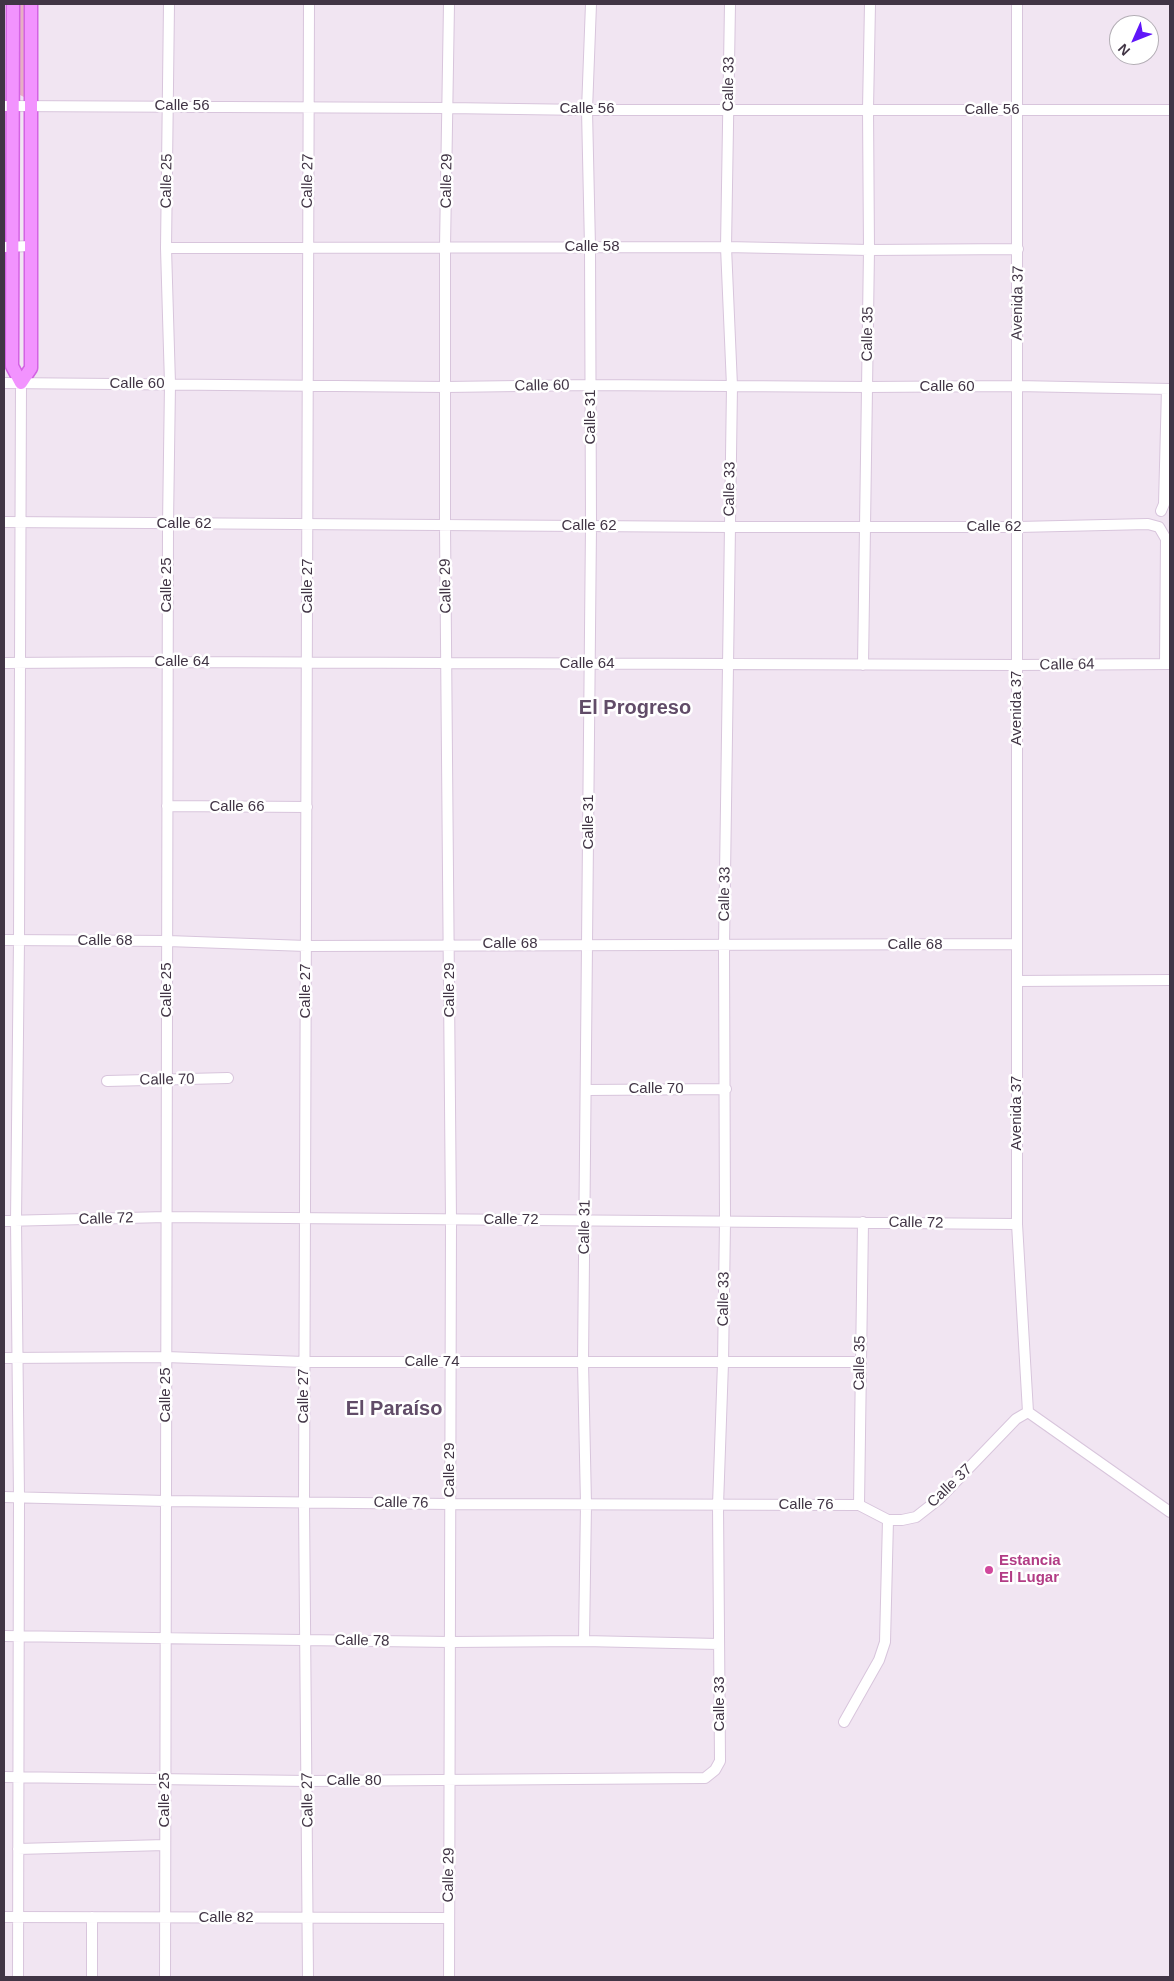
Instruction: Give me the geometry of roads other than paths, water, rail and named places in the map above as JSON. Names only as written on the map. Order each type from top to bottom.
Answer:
[{"type":"main road","points":[[13,4],[8,106],[8,247],[12,366],[21,383],[31,368],[31,4]]},
{"type":"street","name":"Calle 25","points":[[165,1977],[167,662],[170,384],[166,248],[169,4]]},
{"type":"street","name":"Calle 27","points":[[308,1977],[304,1362],[309,4]]},
{"type":"street","name":"Calle 29","points":[[449,4],[445,526],[451,1219],[449,1977]]},
{"type":"street","name":"Calle 31","points":[[584,1641],[586,1504],[583,1362],[587,1090],[589,664],[592,526],[587,110],[591,4]]},
{"type":"street","name":"Calle 33","points":[[705,1778],[715,1770],[720,1760],[718,1505],[724,1362],[726,1089],[724,945],[732,386],[726,246],[730,4]]},
{"type":"street","name":"Calle 35","points":[[863,665],[869,250],[868,110],[870,4]]},
{"type":"street","name":"Avenida 37","points":[[1017,4],[1017,1224],[1028,1412]]},
{"type":"street","name":"Calle 56","points":[[8,106],[587,110],[1170,110]]},
{"type":"street","points":[[8,247],[31,246]]},
{"type":"street","name":"Calle 58","points":[[166,248],[726,246],[869,250],[1018,249]]},
{"type":"street","name":"Calle 60","points":[[4,383],[446,387],[591,385],[867,388],[1016,386],[1168,389]]},
{"type":"street","points":[[18,1977],[20,1497],[16,1221],[21,383]]},
{"type":"street","points":[[1161,512],[1164,504],[1168,389]]},
{"type":"street","name":"Calle 62","points":[[4,522],[729,528],[1018,527],[1148,524],[1159,527],[1166,539],[1168,664]]},
{"type":"street","name":"Calle 64","points":[[4,663],[308,662],[1017,666],[1168,664]]},
{"type":"street","name":"Calle 66","points":[[167,806],[307,807]]},
{"type":"street","name":"Calle 68","points":[[4,940],[168,941],[306,946],[450,944],[1016,944]]},
{"type":"street","points":[[1017,981],[1170,980]]},
{"type":"street","name":"Calle 70","points":[[107,1081],[228,1078]]},
{"type":"street","name":"Calle 70","points":[[587,1090],[726,1089]]},
{"type":"street","name":"Calle 72","points":[[4,1221],[166,1217],[1017,1224]]},
{"type":"street","name":"Calle 35","points":[[859,1504],[863,1222]]},
{"type":"street","name":"Calle 74","points":[[4,1358],[166,1357],[304,1362],[860,1362]]},
{"type":"street","points":[[1028,1412],[1170,1512]]},
{"type":"street","name":"Calle 37","points":[[888,1520],[902,1520],[916,1516],[939,1500],[1016,1419],[1028,1412]]},
{"type":"street","name":"Calle 76","points":[[4,1497],[450,1504],[859,1504]]},
{"type":"street","points":[[844,1722],[879,1660],[885,1642],[888,1520],[859,1504]]},
{"type":"street","name":"Calle 78","points":[[4,1636],[720,1644]]},
{"type":"street","name":"Calle 80","points":[[4,1777],[307,1781],[705,1778]]},
{"type":"street","points":[[18,1849],[165,1845]]},
{"type":"street","name":"Calle 82","points":[[4,1917],[448,1918]]},
{"type":"street","points":[[92,1917],[92,1977]]},
{"type":"place","name":"Estancia El Lugar","points":[[989,1570]]},
{"type":"district","name":"El Progreso","points":[[635,708]]},
{"type":"district","name":"El Paraíso","points":[[394,1409]]}]
